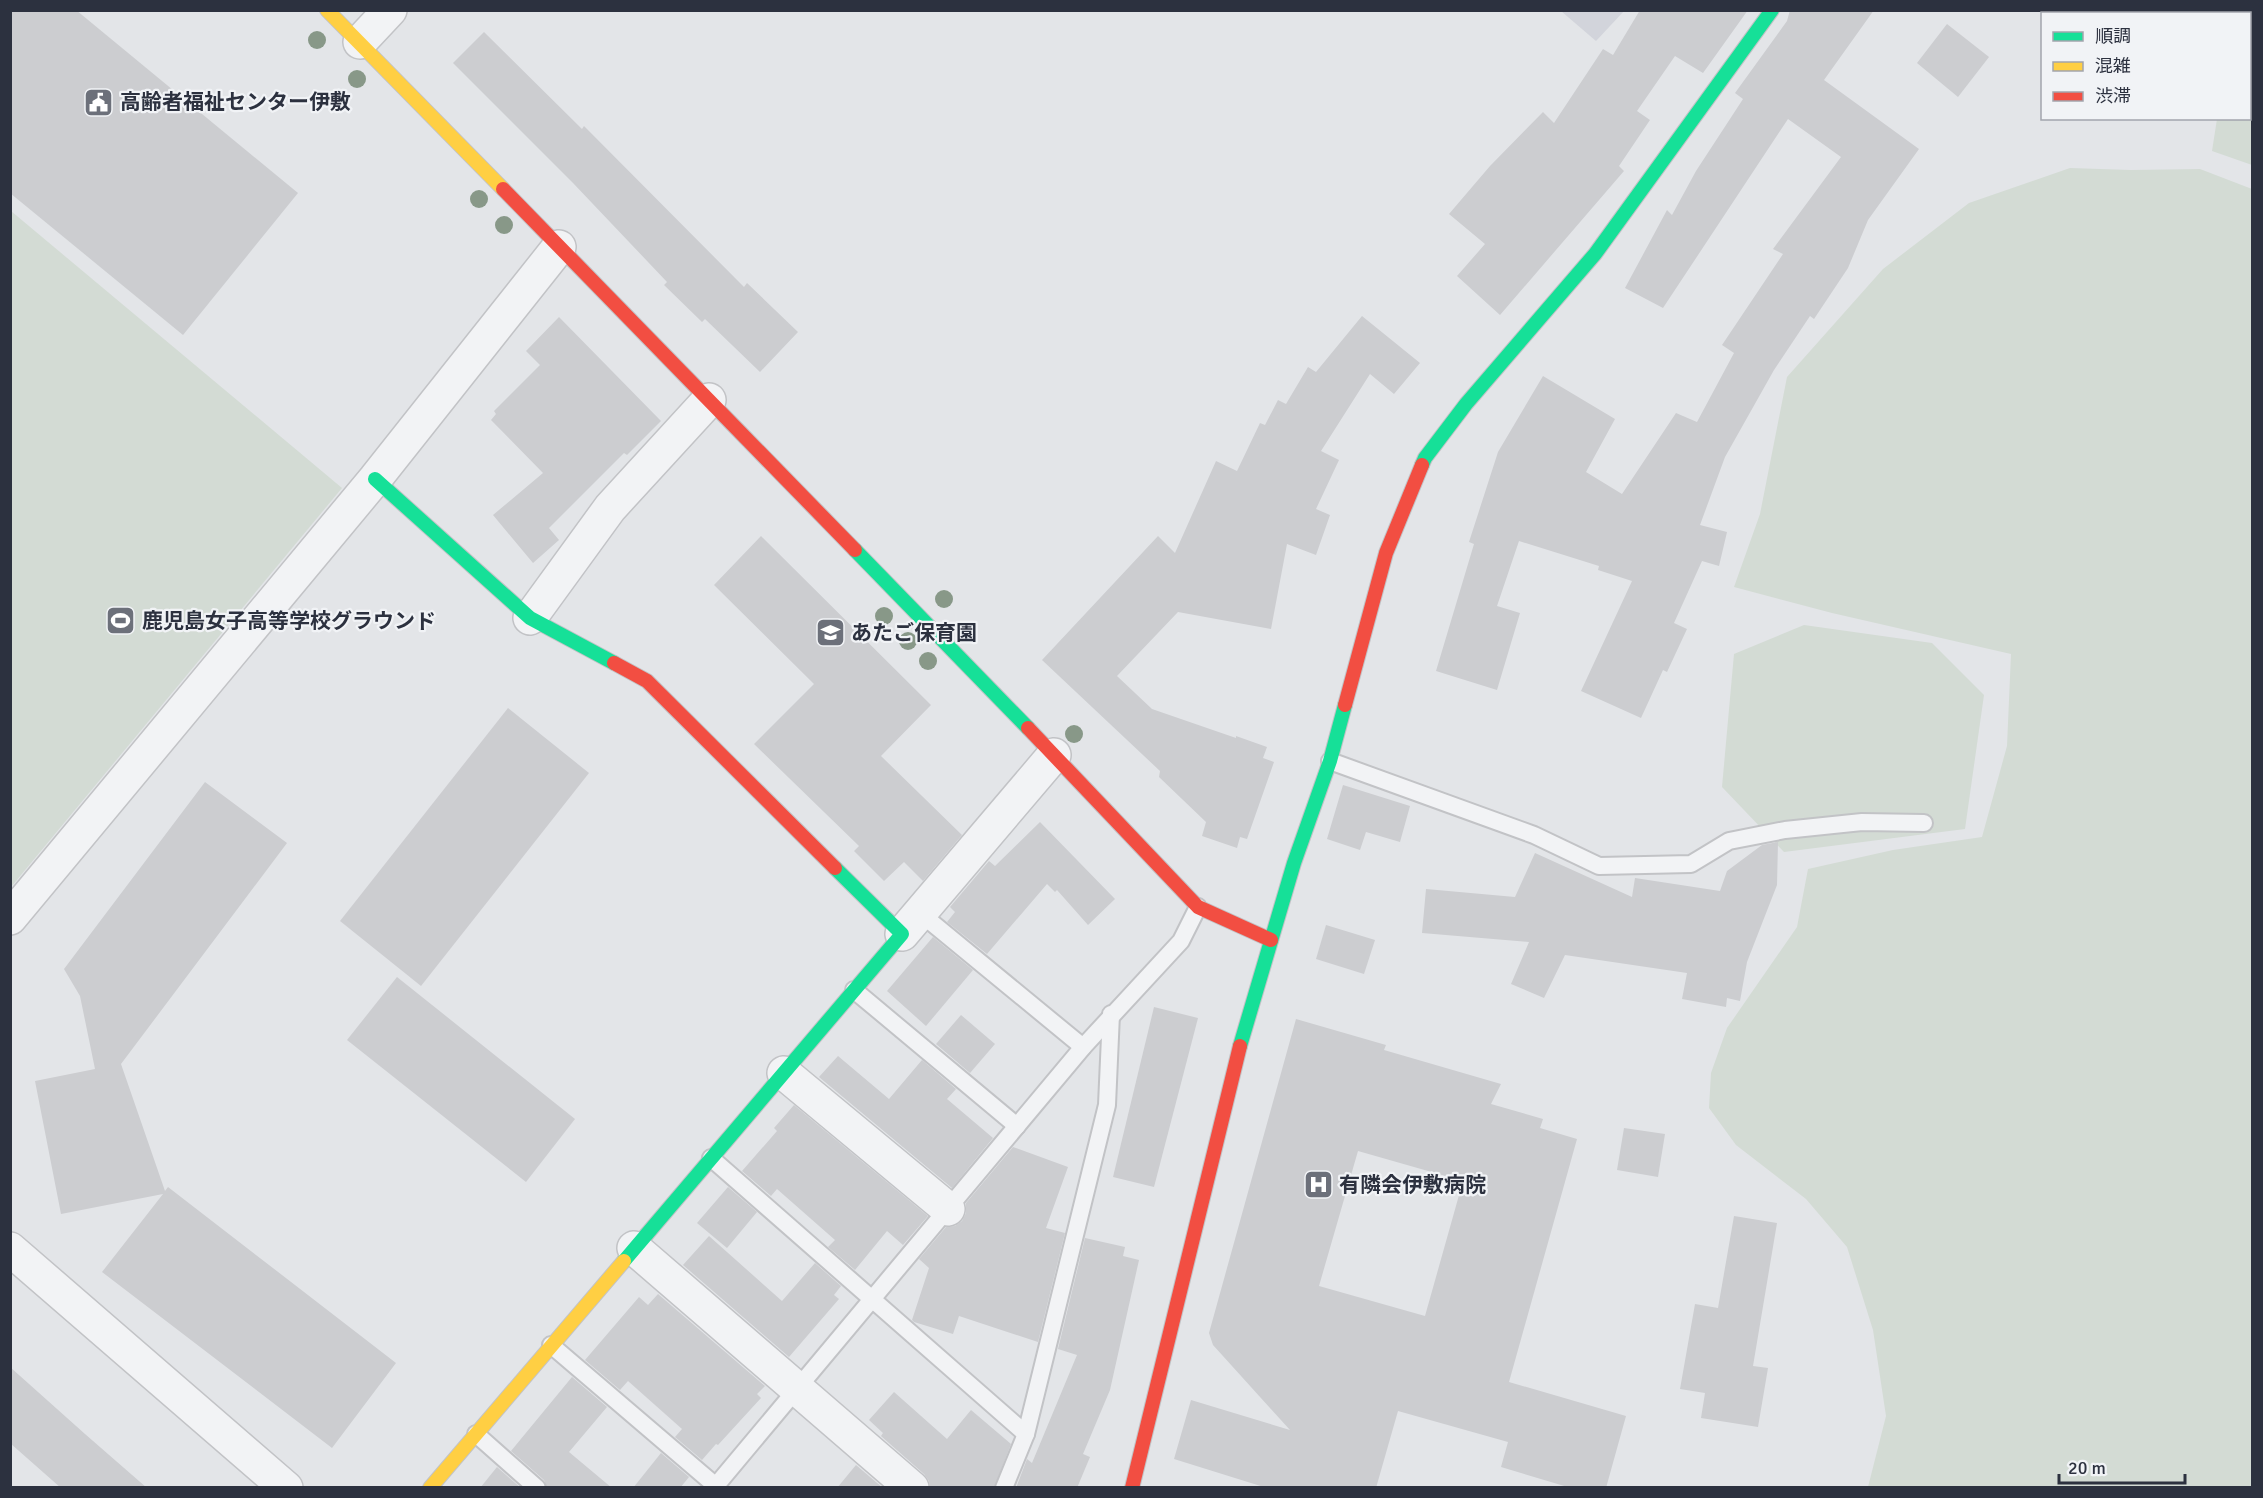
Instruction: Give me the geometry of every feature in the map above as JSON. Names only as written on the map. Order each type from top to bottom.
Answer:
[{"type":"street","points":[[327,10],[1054,755],[1198,907],[1271,940]]},
{"type":"street","points":[[360,42],[390,10]]},
{"type":"street","points":[[1132,1488],[1245,1027],[1294,863],[1330,761],[1386,554],[1425,458],[1466,404],[1594,254],[1772,10]]},
{"type":"street","points":[[10,918],[375,479],[559,247]]},
{"type":"street","points":[[530,618],[610,508],[709,400]]},
{"type":"street","points":[[375,479],[530,618],[647,681],[911,924]]},
{"type":"street","points":[[430,1488],[1054,755]]},
{"type":"street","points":[[784,1073],[948,1209]]},
{"type":"street","points":[[634,1248],[912,1488]]},
{"type":"street","points":[[10,1249],[286,1488]]},
{"type":"lane","points":[[1330,761],[1534,835],[1599,866],[1691,864],[1729,842],[1785,830],[1862,822],[1924,823]]},
{"type":"lane","points":[[551,1345],[715,1486],[1111,1014],[1181,941],[1198,907]]},
{"type":"lane","points":[[911,924],[1083,1047]]},
{"type":"lane","points":[[854,990],[1017,1126]]},
{"type":"lane","points":[[1004,1488],[1026,1434],[1107,1105],[1111,1014]]},
{"type":"lane","points":[[711,1158],[1026,1434]]},
{"type":"lane","points":[[476,1434],[537,1488]]},
{"type":"shaded area","points":[[1561,11],[1624,11],[1596,41]]},
{"type":"shaded area","points":[[2251,66],[2252,165],[2212,151],[2217,120],[2251,120]]},
{"type":"shaded area","points":[[2070,168],[2200,169],[2252,189],[2252,1487],[1868,1487],[1886,1416],[1873,1330],[1847,1247],[1806,1199],[1736,1145],[1709,1108],[1711,1073],[1727,1028],[1797,927],[1808,869],[1893,850],[1982,837],[2007,746],[2011,654],[1832,613],[1734,587],[1760,514],[1787,377],[1883,269],[1969,203]]},
{"type":"shaded area","name":"鹿児島女子高等学校グラウンド","points":[[11,211],[342,488],[11,887]]},
{"type":"shaded area","points":[[1804,625],[1932,643],[1984,695],[1965,829],[1784,852],[1722,787],[1734,654]]},
{"type":"building","name":"高齢者福祉センター伊敷","points":[[10,10],[76,10],[298,193],[183,335],[10,193]]},
{"type":"building","points":[[1640,10],[1748,10],[1703,73],[1675,56],[1637,111],[1650,120],[1619,166],[1624,171],[1500,315],[1457,276],[1485,244],[1449,214],[1490,166],[1543,112],[1554,123],[1603,49],[1613,55]]},
{"type":"building","points":[[1790,10],[1874,10],[1824,80],[1919,149],[1868,220],[1848,268],[1814,319],[1810,316],[1774,370],[1725,457],[1700,525],[1727,532],[1719,566],[1702,561],[1674,623],[1687,629],[1667,672],[1663,670],[1641,718],[1581,691],[1632,581],[1598,570],[1599,566],[1519,541],[1497,606],[1520,613],[1497,690],[1436,671],[1474,544],[1469,542],[1498,452],[1543,376],[1615,419],[1586,472],[1622,494],[1676,413],[1697,422],[1734,353],[1722,345],[1783,254],[1773,249],[1841,157],[1788,119],[1663,308],[1625,288],[1667,210],[1672,215],[1696,171],[1743,99],[1735,93],[1787,21]]},
{"type":"building","points":[[1947,24],[1989,57],[1958,97],[1917,63]]},
{"type":"building","points":[[484,32],[582,129],[584,126],[744,287],[747,283],[798,332],[760,372],[705,319],[702,322],[664,285],[667,282],[573,183],[453,63]]},
{"type":"building","points":[[1362,316],[1420,363],[1394,394],[1370,374],[1321,451],[1339,460],[1316,509],[1330,515],[1316,555],[1287,544],[1271,629],[1178,612],[1117,676],[1152,709],[1267,747],[1263,758],[1274,762],[1247,839],[1240,837],[1237,848],[1202,836],[1206,822],[1159,777],[1160,771],[1042,660],[1158,536],[1175,553],[1216,461],[1237,471],[1260,423],[1265,425],[1278,400],[1286,404],[1308,367],[1316,372]]},
{"type":"building","points":[[559,317],[661,421],[627,455],[624,453],[549,528],[559,540],[533,563],[493,515],[543,473],[491,420],[496,414],[494,411],[540,365],[526,351]]},
{"type":"building","points":[[761,536],[931,705],[881,756],[962,835],[923,881],[904,862],[884,881],[854,851],[859,846],[754,744],[814,684],[714,585]]},
{"type":"building","points":[[508,708],[589,773],[421,986],[340,921]]},
{"type":"building","points":[[205,782],[287,843],[121,1064],[165,1191],[168,1187],[396,1363],[332,1448],[102,1272],[163,1194],[61,1214],[35,1081],[95,1069],[80,996],[64,969]]},
{"type":"building","points":[[1343,785],[1410,806],[1400,842],[1366,832],[1360,850],[1327,839]]},
{"type":"building","points":[[1040,822],[1115,899],[1088,925],[1057,890],[1055,892],[1047,884],[987,954],[947,922],[955,912],[950,907],[989,861],[995,866]]},
{"type":"building","points":[[1778,842],[1777,885],[1747,962],[1740,1001],[1727,998],[1726,1007],[1682,999],[1687,973],[1565,955],[1544,998],[1511,984],[1529,942],[1422,933],[1426,889],[1515,897],[1535,853],[1632,897],[1635,878],[1720,891],[1727,871],[1762,845]]},
{"type":"building","points":[[1326,925],[1375,940],[1364,974],[1316,959]]},
{"type":"building","points":[[933,937],[973,970],[926,1026],[887,991]]},
{"type":"building","points":[[397,977],[575,1119],[526,1182],[347,1040]]},
{"type":"building","points":[[1154,1007],[1198,1018],[1154,1187],[1113,1177]]},
{"type":"building","points":[[961,1015],[995,1044],[970,1073],[936,1044]]},
{"type":"building","points":[[1296,1019],[1386,1045],[1384,1050],[1501,1084],[1491,1104],[1543,1119],[1540,1128],[1577,1139],[1509,1382],[1626,1416],[1606,1488],[1571,1488],[1501,1467],[1508,1442],[1398,1411],[1376,1488],[1267,1488],[1174,1459],[1191,1400],[1290,1430],[1213,1345],[1209,1333]],"holes":[[[1358,1151],[1463,1181],[1425,1316],[1319,1286]]]},
{"type":"building","points":[[838,1056],[889,1099],[922,1060],[956,1089],[947,1099],[993,1138],[952,1188],[819,1077]]},
{"type":"building","points":[[794,1105],[928,1216],[903,1245],[887,1231],[855,1270],[828,1247],[835,1240],[777,1189],[771,1196],[742,1171],[777,1131],[774,1128]]},
{"type":"building","points":[[1624,1128],[1665,1134],[1658,1177],[1617,1170]]},
{"type":"building","points":[[1013,1147],[1068,1167],[1046,1228],[1065,1233],[1038,1342],[959,1316],[953,1334],[914,1322],[912,1320],[929,1268],[919,1259],[946,1227],[955,1226],[962,1221],[966,1213],[966,1203]]},
{"type":"building","points":[[728,1187],[757,1212],[727,1248],[697,1223]]},
{"type":"building","points":[[1734,1216],[1777,1223],[1753,1366],[1768,1368],[1758,1427],[1701,1418],[1705,1393],[1680,1389],[1695,1304],[1718,1308]]},
{"type":"building","points":[[709,1236],[782,1301],[815,1263],[841,1286],[834,1295],[839,1299],[789,1357],[683,1265]]},
{"type":"building","points":[[1085,1238],[1125,1247],[1123,1256],[1139,1260],[1110,1390],[1083,1454],[1090,1457],[1077,1488],[1016,1488],[1027,1459],[1032,1463],[1077,1355],[1058,1349]]},
{"type":"building","points":[[658,1294],[765,1386],[757,1394],[761,1398],[702,1460],[675,1437],[682,1429],[628,1381],[620,1390],[585,1360],[639,1297],[648,1305]]},
{"type":"building","points":[[10,1367],[147,1488],[61,1488],[10,1443]]},
{"type":"building","points":[[572,1377],[607,1407],[569,1452],[612,1488],[547,1488],[544,1480],[511,1451]]},
{"type":"building","points":[[894,1392],[947,1439],[971,1410],[1011,1444],[994,1488],[930,1488],[929,1481],[924,1474],[881,1436],[883,1433],[869,1420]]},
{"type":"building","points":[[661,1453],[689,1477],[680,1488],[633,1488]]},
{"type":"building","points":[[856,1465],[883,1488],[837,1488]]},
{"type":"building","points":[[497,1467],[521,1488],[480,1488]]},
{"type":"traffic: fast","points":[[1422,465],[1466,404],[1595,254],[1772,10]]},
{"type":"traffic: fast","points":[[375,479],[530,618],[614,663]]},
{"type":"traffic: fast","points":[[855,550],[1028,728]]},
{"type":"traffic: fast","points":[[1240,1046],[1294,863],[1330,761],[1345,705]]},
{"type":"traffic: fast","points":[[624,1261],[902,934],[835,868]]},
{"type":"traffic: slow","points":[[327,10],[503,189]]},
{"type":"traffic: slow","points":[[430,1488],[624,1261]]},
{"type":"traffic: jam","points":[[503,189],[855,550]]},
{"type":"traffic: jam","points":[[1345,705],[1386,553],[1422,465]]},
{"type":"traffic: jam","points":[[614,663],[647,681],[835,868]]},
{"type":"traffic: jam","points":[[1028,728],[1198,907],[1271,940]]},
{"type":"traffic: jam","points":[[1132,1488],[1240,1046]]},
{"type":"place","name":"高齢者福祉センター伊敷","points":[[99,102]]},
{"type":"place","name":"鹿児島女子高等学校グラウンド","points":[[121,621]]},
{"type":"place","name":"あたご保育園","points":[[830,633]]},
{"type":"place","name":"有隣会伊敷病院","points":[[1318,1185]]}]
